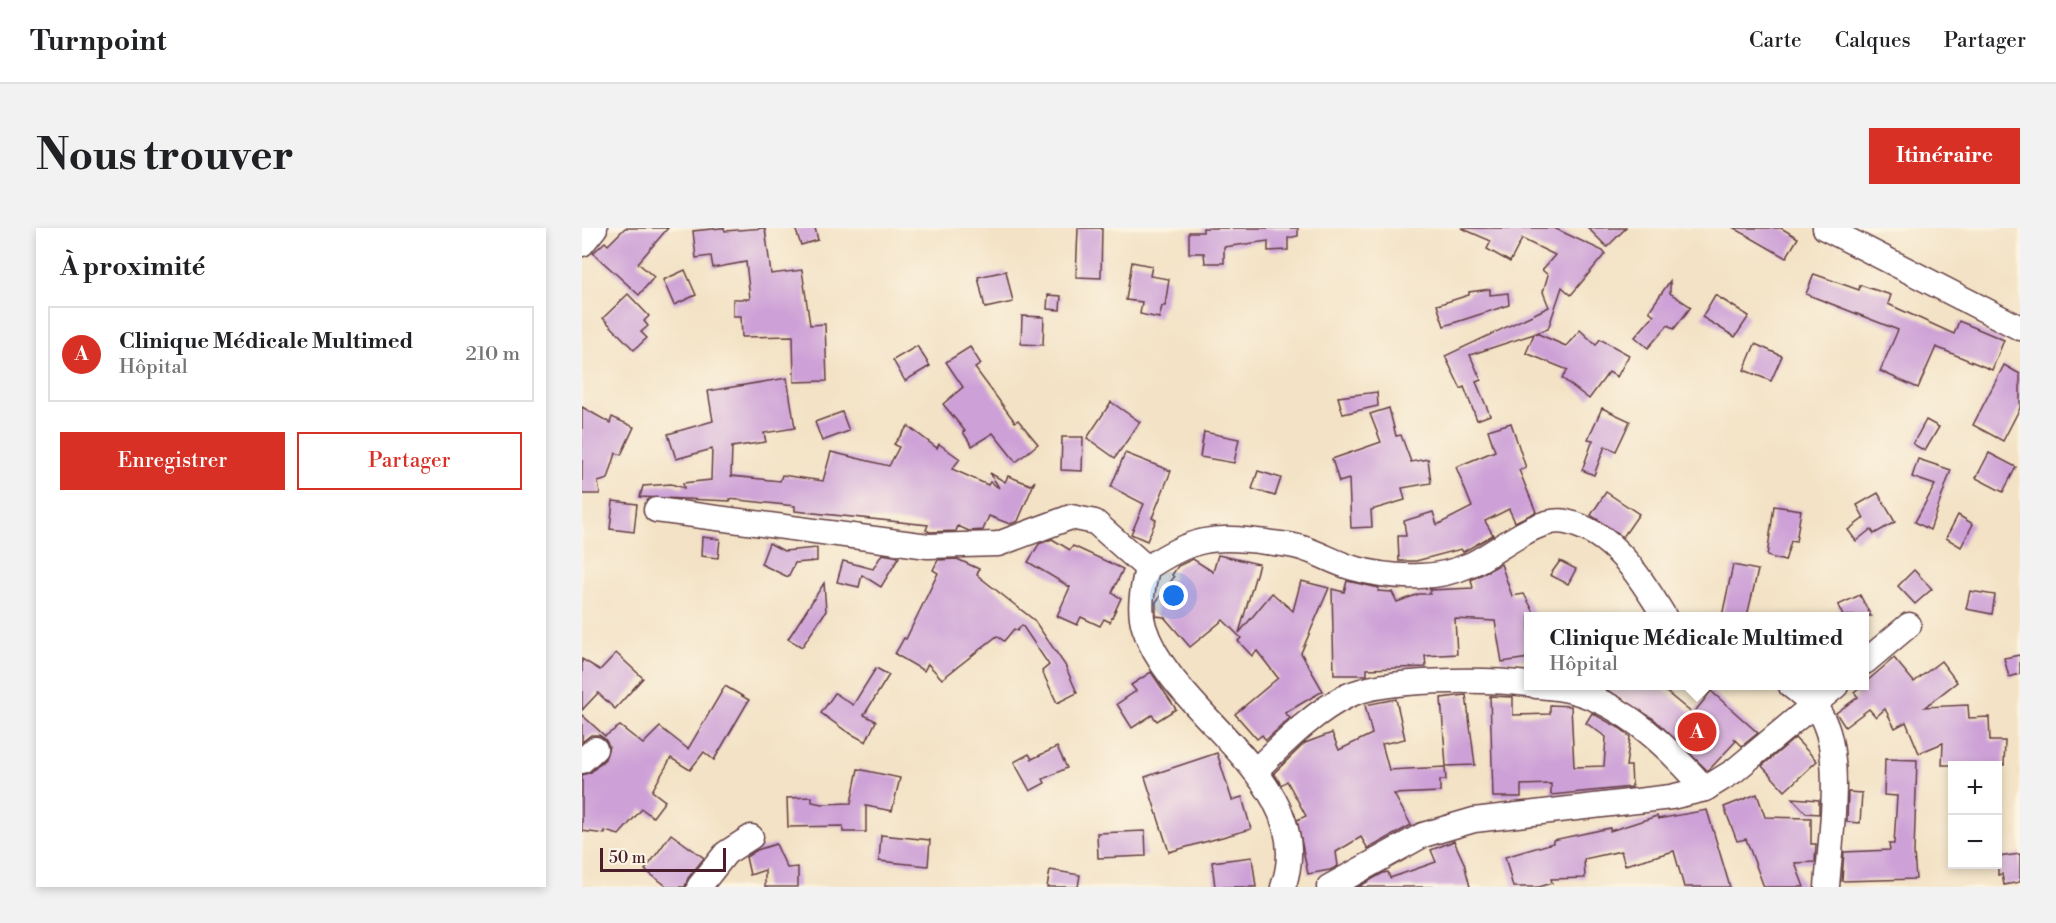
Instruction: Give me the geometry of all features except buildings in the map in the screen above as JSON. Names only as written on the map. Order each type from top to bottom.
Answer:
[{"type":"street","points":[[582,244],[595,228]]},
{"type":"street","points":[[1825,228],[2020,328]]},
{"type":"street","points":[[656,510],[928,546],[998,544],[1071,517],[1095,522],[1147,568]]},
{"type":"street","points":[[1282,887],[1290,853],[1284,822],[1272,795],[1255,771],[1200,712],[1155,654],[1144,626],[1140,601],[1147,568],[1172,552],[1204,539],[1237,538],[1300,547],[1352,568],[1383,574],[1420,576],[1444,574],[1474,563],[1540,525],[1563,521],[1584,527],[1610,544],[1645,586],[1661,612]]},
{"type":"street","points":[[1869,659],[1909,625]]},
{"type":"street","points":[[1255,771],[1323,711],[1357,693],[1375,687],[1439,682],[1502,681],[1524,683]]},
{"type":"street","points":[[1561,690],[1599,702],[1643,728],[1678,758],[1706,789]]},
{"type":"street","points":[[1795,690],[1825,722],[1830,742],[1832,803],[1827,887]]},
{"type":"street","points":[[1329,887],[1423,835],[1474,820],[1671,796],[1706,789],[1734,771],[1831,690]]},
{"type":"street","points":[[699,887],[726,853],[751,837]]},
{"type":"place","name":"Clinique Médicale Multimed","points":[[1697,732]]}]
